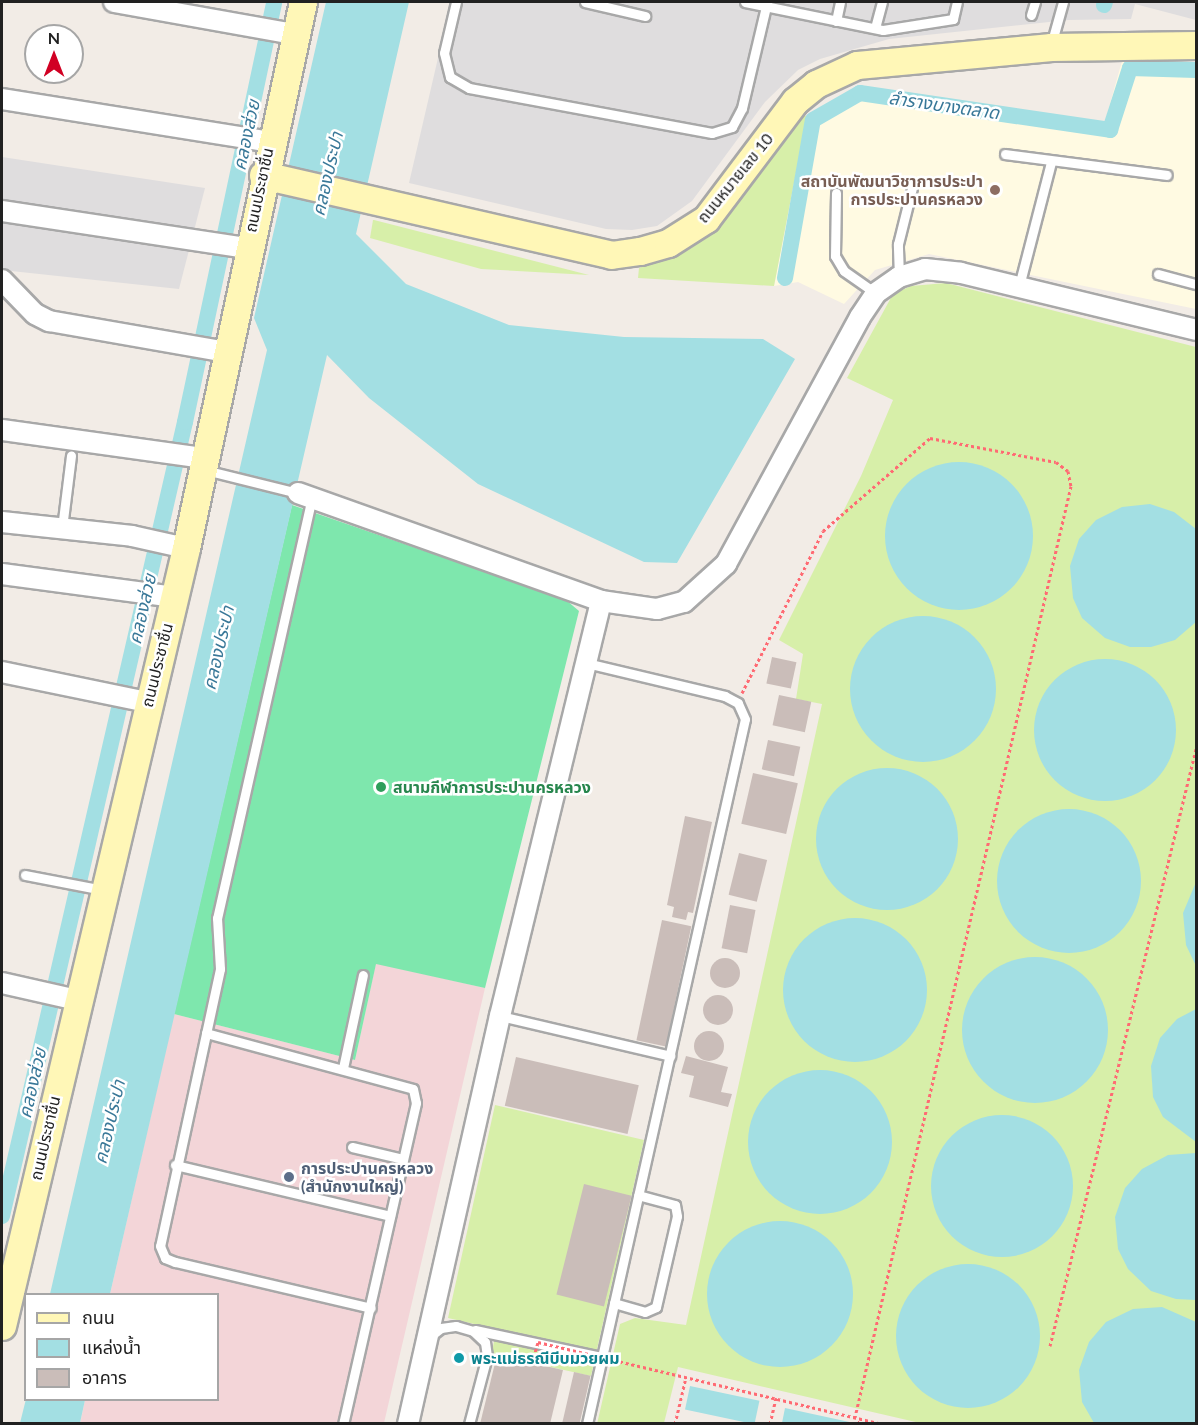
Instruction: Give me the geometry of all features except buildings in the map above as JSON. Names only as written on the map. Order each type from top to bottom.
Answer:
[{"type":"main road","name":"ถนนประชาชื่น","points":[[2,1326],[70,998],[176,545],[199,460],[207,349],[239,246],[271,177],[262,140],[285,33],[303,2]]},
{"type":"main road","name":"ถนนหมายเลข 10","points":[[271,177],[610,255],[668,243],[706,219],[795,101],[816,84],[873,61],[1051,47],[1197,45]]},
{"type":"street","points":[[114,2],[285,33]]},
{"type":"street","points":[[2,99],[262,140]]},
{"type":"street","points":[[2,211],[239,246]]},
{"type":"street","points":[[305,495],[601,601],[657,609],[684,603],[719,572],[876,293],[900,277],[925,269],[1019,286],[1197,330]]},
{"type":"street","points":[[2,280],[35,314],[49,321],[207,349]]},
{"type":"street","points":[[2,430],[160,449],[199,460]]},
{"type":"street","points":[[2,522],[132,536],[176,545]]},
{"type":"street","points":[[2,573],[165,595]]},
{"type":"street","points":[[408,1424],[500,1016],[601,601]]},
{"type":"street","points":[[2,672],[139,700]]},
{"type":"street","points":[[2,983],[70,998]]},
{"type":"lane","points":[[456,2],[444,53],[450,77],[469,88],[712,133],[732,127],[742,108],[767,4]]},
{"type":"lane","points":[[585,2],[645,16]]},
{"type":"lane","points":[[745,2],[767,4],[875,28],[953,19],[957,2]]},
{"type":"lane","points":[[836,21],[840,2]]},
{"type":"lane","points":[[875,28],[882,2]]},
{"type":"lane","points":[[1031,15],[1035,2]]},
{"type":"lane","points":[[1051,47],[1063,2]]},
{"type":"lane","points":[[1005,154],[1051,162],[1167,175]]},
{"type":"lane","points":[[1019,286],[1051,162]]},
{"type":"lane","points":[[900,277],[898,244],[912,188]]},
{"type":"lane","points":[[836,193],[835,256],[844,271],[876,293]]},
{"type":"lane","points":[[1158,274],[1197,284]]},
{"type":"lane","points":[[62,528],[71,456]]},
{"type":"lane","points":[[199,460],[230,476],[305,495],[217,918],[220,969],[175,1165],[160,1246],[165,1258],[371,1308]]},
{"type":"lane","points":[[587,663],[738,703],[745,719],[587,1424]]},
{"type":"lane","points":[[25,875],[97,889]]},
{"type":"lane","points":[[343,1068],[363,975]]},
{"type":"lane","points":[[500,1016],[669,1056]]},
{"type":"lane","points":[[206,1033],[343,1068],[413,1089],[416,1103],[343,1424]]},
{"type":"lane","points":[[352,1147],[403,1159]]},
{"type":"lane","points":[[175,1165],[390,1216]]},
{"type":"lane","points":[[614,1303],[645,1312],[656,1307],[677,1216],[675,1205],[638,1195]]},
{"type":"lane","points":[[426,1344],[441,1328],[468,1328],[602,1356]]},
{"type":"lane","points":[[468,1328],[483,1338],[487,1352],[470,1424]]},
{"type":"path","points":[[738,703],[776,619],[823,531],[930,438],[1056,462],[1070,474],[855,1417]]},
{"type":"path","points":[[1050,1346],[1197,749]]},
{"type":"path","points":[[532,1363],[538,1342],[883,1424]]},
{"type":"path","points":[[675,1424],[686,1377]]},
{"type":"path","points":[[770,1424],[776,1398]]},
{"type":"path","points":[[859,1424],[860,1418]]},
{"type":"shaded area","points":[[451,2],[1196,2],[1196,20],[1135,4],[1131,19],[1068,20],[889,39],[820,59],[798,70],[765,102],[692,201],[657,226],[632,230],[606,229],[409,183]]},
{"type":"shaded area","name":"สถาบันพัฒนาวิชาการประปา การประปานครหลวง","points":[[1122,61],[1196,66],[1196,309],[929,254],[875,270],[844,304],[798,282],[774,286],[807,116],[859,86],[1104,125]]},
{"type":"shaded area","points":[[2,157],[205,188],[179,289],[2,270]]},
{"type":"shaded area","name":"การประปานครหลวง (สำนักงานใหญ่)","points":[[376,963],[485,988],[384,1423],[80,1424],[85,1401],[219,1401],[219,1293],[110,1293],[174,1014],[355,1060]]},
{"type":"green space","points":[[798,115],[807,116],[774,286],[638,278],[639,268],[688,250],[714,230]]},
{"type":"green space","points":[[373,220],[589,275],[481,269],[370,238]]},
{"type":"green space","points":[[946,283],[1196,347],[1196,1423],[920,1423],[678,1367],[664,1423],[597,1424],[620,1324],[635,1318],[686,1325],[822,704],[796,699],[803,654],[779,640],[861,476],[893,400],[847,378],[893,294],[911,286]]},
{"type":"green space","name":"สนามกีฬาการประปานครหลวง","points":[[292,505],[566,600],[579,611],[485,988],[376,964],[355,1060],[174,1014]]},
{"type":"green space","points":[[495,1105],[644,1140],[591,1376],[492,1353],[496,1329],[448,1318]]},
{"type":"water","name":"คลองประปา","points":[[326,2],[409,2],[356,234],[406,284],[509,325],[624,337],[763,339],[795,359],[677,563],[644,562],[478,484],[369,398],[327,355],[110,1293],[50,1293],[267,350],[254,318]]},
{"type":"water","points":[[959,462],[987,468],[1011,484],[1027,508],[1033,536],[1027,564],[1011,588],[987,604],[959,610],[931,604],[907,588],[891,564],[885,536],[891,508],[907,484],[931,468]]},
{"type":"water","points":[[1150,504],[1174,512],[1196,529],[1196,622],[1175,640],[1151,647],[1130,647],[1105,638],[1082,618],[1073,598],[1070,566],[1079,539],[1096,520],[1122,507]]},
{"type":"water","points":[[923,616],[951,621],[975,637],[991,661],[996,689],[991,717],[975,741],[951,757],[923,762],[895,757],[871,741],[855,717],[850,689],[855,661],[871,637],[895,621]]},
{"type":"water","points":[[1105,659],[1132,664],[1155,680],[1171,703],[1176,730],[1171,757],[1155,780],[1132,796],[1105,801],[1078,796],[1055,780],[1039,757],[1034,730],[1039,703],[1055,680],[1078,664]]},
{"type":"water","points":[[887,768],[914,773],[937,789],[953,812],[958,839],[953,866],[937,889],[914,905],[887,910],[860,905],[837,889],[821,866],[816,839],[821,812],[837,789],[860,773]]},
{"type":"water","points":[[1069,809],[1096,815],[1109,821],[1120,830],[1129,841],[1135,854],[1141,881],[1135,908],[1129,921],[1120,932],[1109,941],[1096,947],[1069,953],[1042,947],[1029,941],[1018,932],[1009,921],[1003,908],[997,881],[1003,854],[1009,841],[1018,830],[1029,821],[1042,815]]},
{"type":"water","points":[[1196,882],[1196,966],[1186,945],[1183,913]]},
{"type":"water","points":[[855,918],[883,923],[906,939],[922,962],[927,990],[922,1018],[906,1041],[883,1057],[855,1062],[827,1057],[804,1041],[788,1018],[783,990],[788,962],[804,939],[827,923]]},
{"type":"water","points":[[1035,957],[1063,963],[1087,978],[1102,1002],[1108,1030],[1102,1058],[1087,1082],[1063,1097],[1035,1103],[1007,1097],[983,1082],[968,1058],[962,1030],[968,1002],[983,978],[1007,963]]},
{"type":"water","points":[[1196,1009],[1196,1142],[1163,1117],[1153,1097],[1151,1066],[1160,1038],[1177,1019]]},
{"type":"water","points":[[820,1070],[848,1075],[871,1091],[887,1114],[892,1142],[887,1170],[871,1193],[848,1209],[820,1214],[792,1209],[769,1193],[753,1170],[748,1142],[753,1114],[769,1091],[792,1075]]},
{"type":"water","points":[[1002,1115],[1029,1120],[1052,1136],[1068,1159],[1073,1186],[1068,1213],[1052,1236],[1029,1252],[1002,1257],[975,1252],[952,1236],[936,1213],[931,1186],[936,1159],[952,1136],[975,1120]]},
{"type":"water","points":[[1196,1153],[1196,1300],[1176,1299],[1151,1291],[1128,1269],[1118,1249],[1115,1217],[1125,1188],[1142,1169],[1168,1155]]},
{"type":"water","points":[[780,1221],[808,1226],[832,1242],[848,1266],[853,1294],[848,1322],[832,1346],[808,1362],[780,1367],[752,1362],[728,1346],[712,1322],[707,1294],[712,1266],[728,1242],[752,1226]]},
{"type":"water","points":[[968,1264],[996,1269],[1019,1285],[1035,1308],[1040,1336],[1035,1364],[1019,1387],[996,1403],[968,1408],[940,1403],[917,1387],[901,1364],[896,1336],[901,1308],[917,1285],[940,1269]]},
{"type":"water","points":[[1162,1307],[1196,1322],[1196,1423],[1094,1423],[1082,1402],[1079,1370],[1089,1342],[1106,1322],[1133,1309]]},
{"type":"water","points":[[690,1386],[759,1401],[755,1424],[685,1409]]},
{"type":"water","points":[[26,1401],[85,1401],[80,1423],[20,1423]]},
{"type":"water","points":[[785,1408],[854,1423],[782,1423]]},
{"type":"waterway","name":"คลองส่วย","points":[[2,1216],[185,422],[274,2]]},
{"type":"waterway","name":"ลำรางบางตลาด","points":[[785,278],[813,120],[860,93],[1110,130],[1130,68],[1196,70]]},
{"type":"place","name":"สถาบันพัฒนาวิชาการประปา การประปานครหลวง","points":[[995,190]]},
{"type":"place","name":"สนามกีฬาการประปานครหลวง","points":[[381,787]]},
{"type":"place","name":"การประปานครหลวง (สำนักงานใหญ่)","points":[[289,1177]]},
{"type":"place","name":"พระแม่ธรณีบีบมวยผม","points":[[459,1358]]}]
